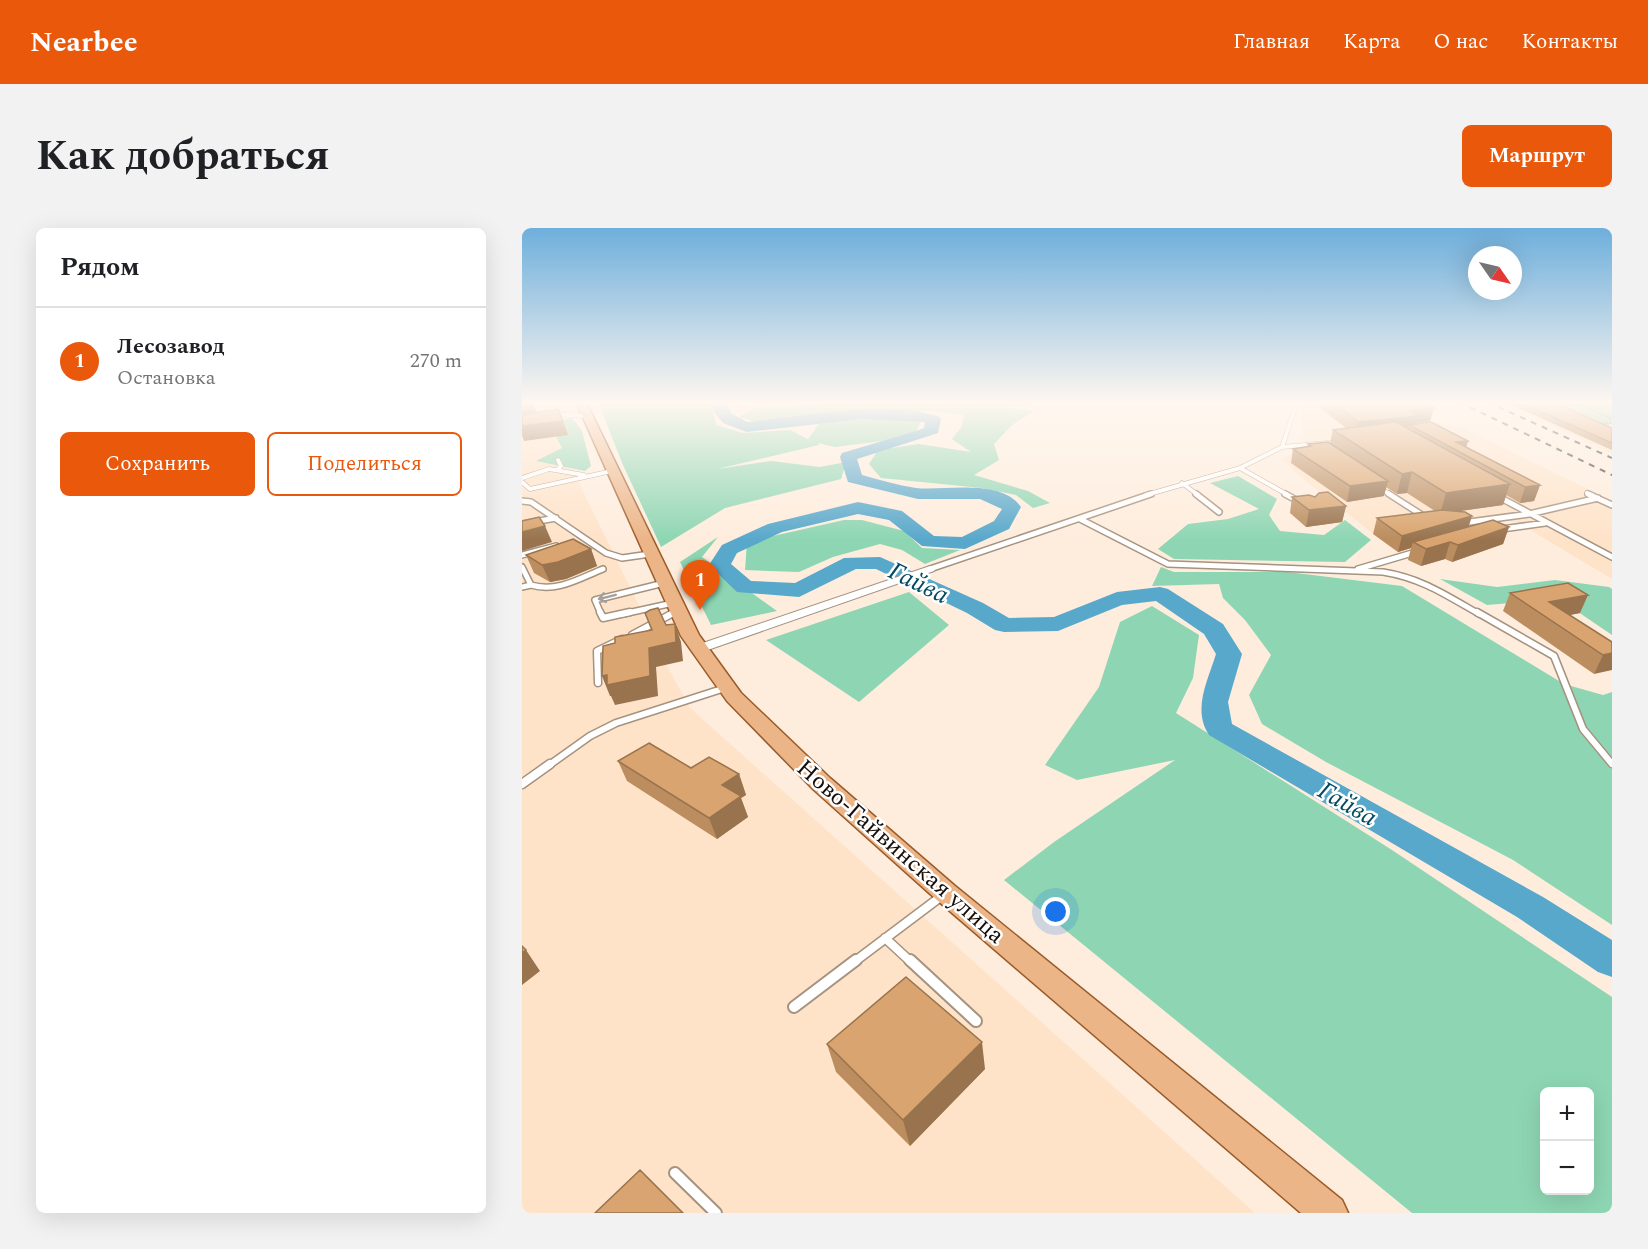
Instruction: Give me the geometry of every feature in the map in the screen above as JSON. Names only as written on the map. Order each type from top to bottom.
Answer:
[{"type":"main road","name":"Ново-Гайвинская улица","points":[[594,448],[601,474],[650,554],[698,650],[725,688],[822,784],[946,893],[1329,1213]]},
{"type":"street","points":[[698,650],[930,569]]},
{"type":"lane","points":[[930,569],[1182,483],[1240,468],[1280,448]]},
{"type":"lane","points":[[557,470],[561,466],[558,460]]},
{"type":"lane","points":[[1240,468],[1311,508]]},
{"type":"lane","points":[[530,489],[522,481],[546,470],[601,474]]},
{"type":"lane","points":[[522,491],[601,474]]},
{"type":"lane","points":[[1368,481],[1429,519]]},
{"type":"lane","points":[[1182,483],[1219,512]]},
{"type":"lane","points":[[1490,491],[1612,557]]},
{"type":"lane","points":[[1587,493],[1612,506]]},
{"type":"lane","points":[[1454,522],[1472,523],[1529,514],[1598,498]]},
{"type":"lane","points":[[522,501],[531,502],[606,553],[621,558],[650,554]]},
{"type":"lane","points":[[522,524],[556,518]]},
{"type":"lane","points":[[1080,519],[1168,564],[1353,571],[1416,578],[1554,656],[1583,729],[1612,764]]},
{"type":"lane","points":[[1501,529],[1546,523]]},
{"type":"lane","points":[[573,542],[585,539]]},
{"type":"lane","points":[[522,555],[562,544]]},
{"type":"lane","points":[[1353,571],[1426,549]]},
{"type":"lane","points":[[522,567],[531,585]]},
{"type":"lane","points":[[522,587],[531,585],[541,589],[552,588],[603,569]]},
{"type":"lane","points":[[672,599],[603,618],[595,600],[672,599]]},
{"type":"lane","points":[[598,683],[597,651],[638,633],[672,599]]},
{"type":"lane","points":[[522,784],[591,736],[616,723],[725,688]]},
{"type":"lane","points":[[794,1007],[946,893]]},
{"type":"lane","points":[[885,938],[976,1021]]},
{"type":"lane","points":[[675,1173],[716,1213]]},
{"type":"shaded area","points":[[522,448],[562,448],[651,630],[658,649],[690,708],[1255,1213],[522,1213]]},
{"type":"shaded area","points":[[1305,448],[1504,448],[1612,501],[1612,579],[1517,522],[1504,521],[1493,527],[1466,532],[1398,553],[1298,475],[1282,458]]},
{"type":"shaded area","points":[[1599,448],[1612,448],[1612,454]]},
{"type":"green space","points":[[562,448],[586,448],[591,466],[585,471],[536,461]]},
{"type":"green space","points":[[616,448],[806,448],[717,469],[771,461],[820,467],[846,462],[841,479],[725,508],[661,547]]},
{"type":"green space","points":[[892,448],[945,448],[971,452],[965,448],[995,448],[999,460],[974,475],[1028,491],[1050,503],[1033,508],[1016,495],[982,488],[881,478],[869,464],[878,450]]},
{"type":"green space","points":[[1238,476],[1277,499],[1269,515],[1280,531],[1324,535],[1345,520],[1371,540],[1345,562],[1174,559],[1158,549],[1188,524],[1228,519],[1259,509],[1210,483]]},
{"type":"green space","points":[[844,520],[862,520],[904,531],[922,548],[960,550],[925,564],[902,550],[880,544],[833,557],[799,572],[745,570],[747,542]]},
{"type":"green space","points":[[718,537],[702,557],[777,611],[711,625],[680,562]]},
{"type":"green space","points":[[1161,567],[1174,572],[1288,572],[1402,586],[1564,684],[1603,695],[1612,692],[1612,925],[1513,860],[1326,762],[1262,724],[1249,695],[1271,655],[1245,620],[1223,598],[1219,584],[1152,586]]},
{"type":"green space","points":[[1440,579],[1497,587],[1555,580],[1609,587],[1612,589],[1612,635],[1559,599],[1487,605]]},
{"type":"green space","points":[[909,592],[949,625],[859,702],[766,640]]},
{"type":"green space","points":[[1152,606],[1199,635],[1193,678],[1176,713],[1392,850],[1612,997],[1612,1213],[1412,1213],[1004,880],[1054,842],[1175,760],[1077,780],[1045,765],[1099,687],[1120,622]]},
{"type":"building","points":[[1337,448],[1388,481],[1350,486],[1293,449]]},
{"type":"building","points":[[1361,448],[1444,448],[1510,484],[1446,493],[1412,472],[1402,474]]},
{"type":"building","points":[[1452,448],[1468,448],[1540,485],[1525,487]]},
{"type":"building","points":[[1328,492],[1346,506],[1309,510],[1292,497],[1309,495],[1315,497],[1319,493]]},
{"type":"building","points":[[1442,510],[1465,512],[1472,516],[1402,536],[1377,518]]},
{"type":"building","points":[[539,517],[545,526],[522,532],[522,521]]},
{"type":"building","points":[[1493,520],[1509,527],[1458,545],[1450,542],[1426,549],[1413,542]]},
{"type":"building","points":[[573,539],[591,549],[558,562],[542,565],[526,555]]},
{"type":"building","points":[[1568,583],[1588,595],[1549,602],[1612,642],[1612,653],[1603,655],[1510,593]]},
{"type":"building","points":[[658,608],[666,625],[675,624],[676,642],[649,648],[650,676],[607,685],[607,675],[602,676],[603,646],[615,643],[615,637],[652,630],[645,613]]},
{"type":"building","points":[[649,743],[691,768],[709,757],[739,774],[722,785],[741,796],[709,818],[618,761]]},
{"type":"building","points":[[906,977],[982,1042],[903,1120],[827,1044]]},
{"type":"building","points":[[640,1170],[683,1213],[595,1213]]},
{"type":"waterway","name":"Гайва","points":[[876,448],[848,457],[854,478],[918,493],[980,493],[1001,500],[1012,507],[1002,525],[965,543],[929,542],[895,515],[858,508],[775,528],[729,549],[720,565],[745,587],[799,590],[852,563],[880,563],[975,608],[1004,625],[1058,624],[1117,599],[1160,594],[1214,629],[1229,654],[1214,702],[1219,729],[1530,907],[1612,960]]},
{"type":"railway","points":[[1555,448],[1612,475]]},
{"type":"railway","points":[[1590,448],[1612,458]]},
{"type":"place","name":"Лесозавод","points":[[700,610]]}]
